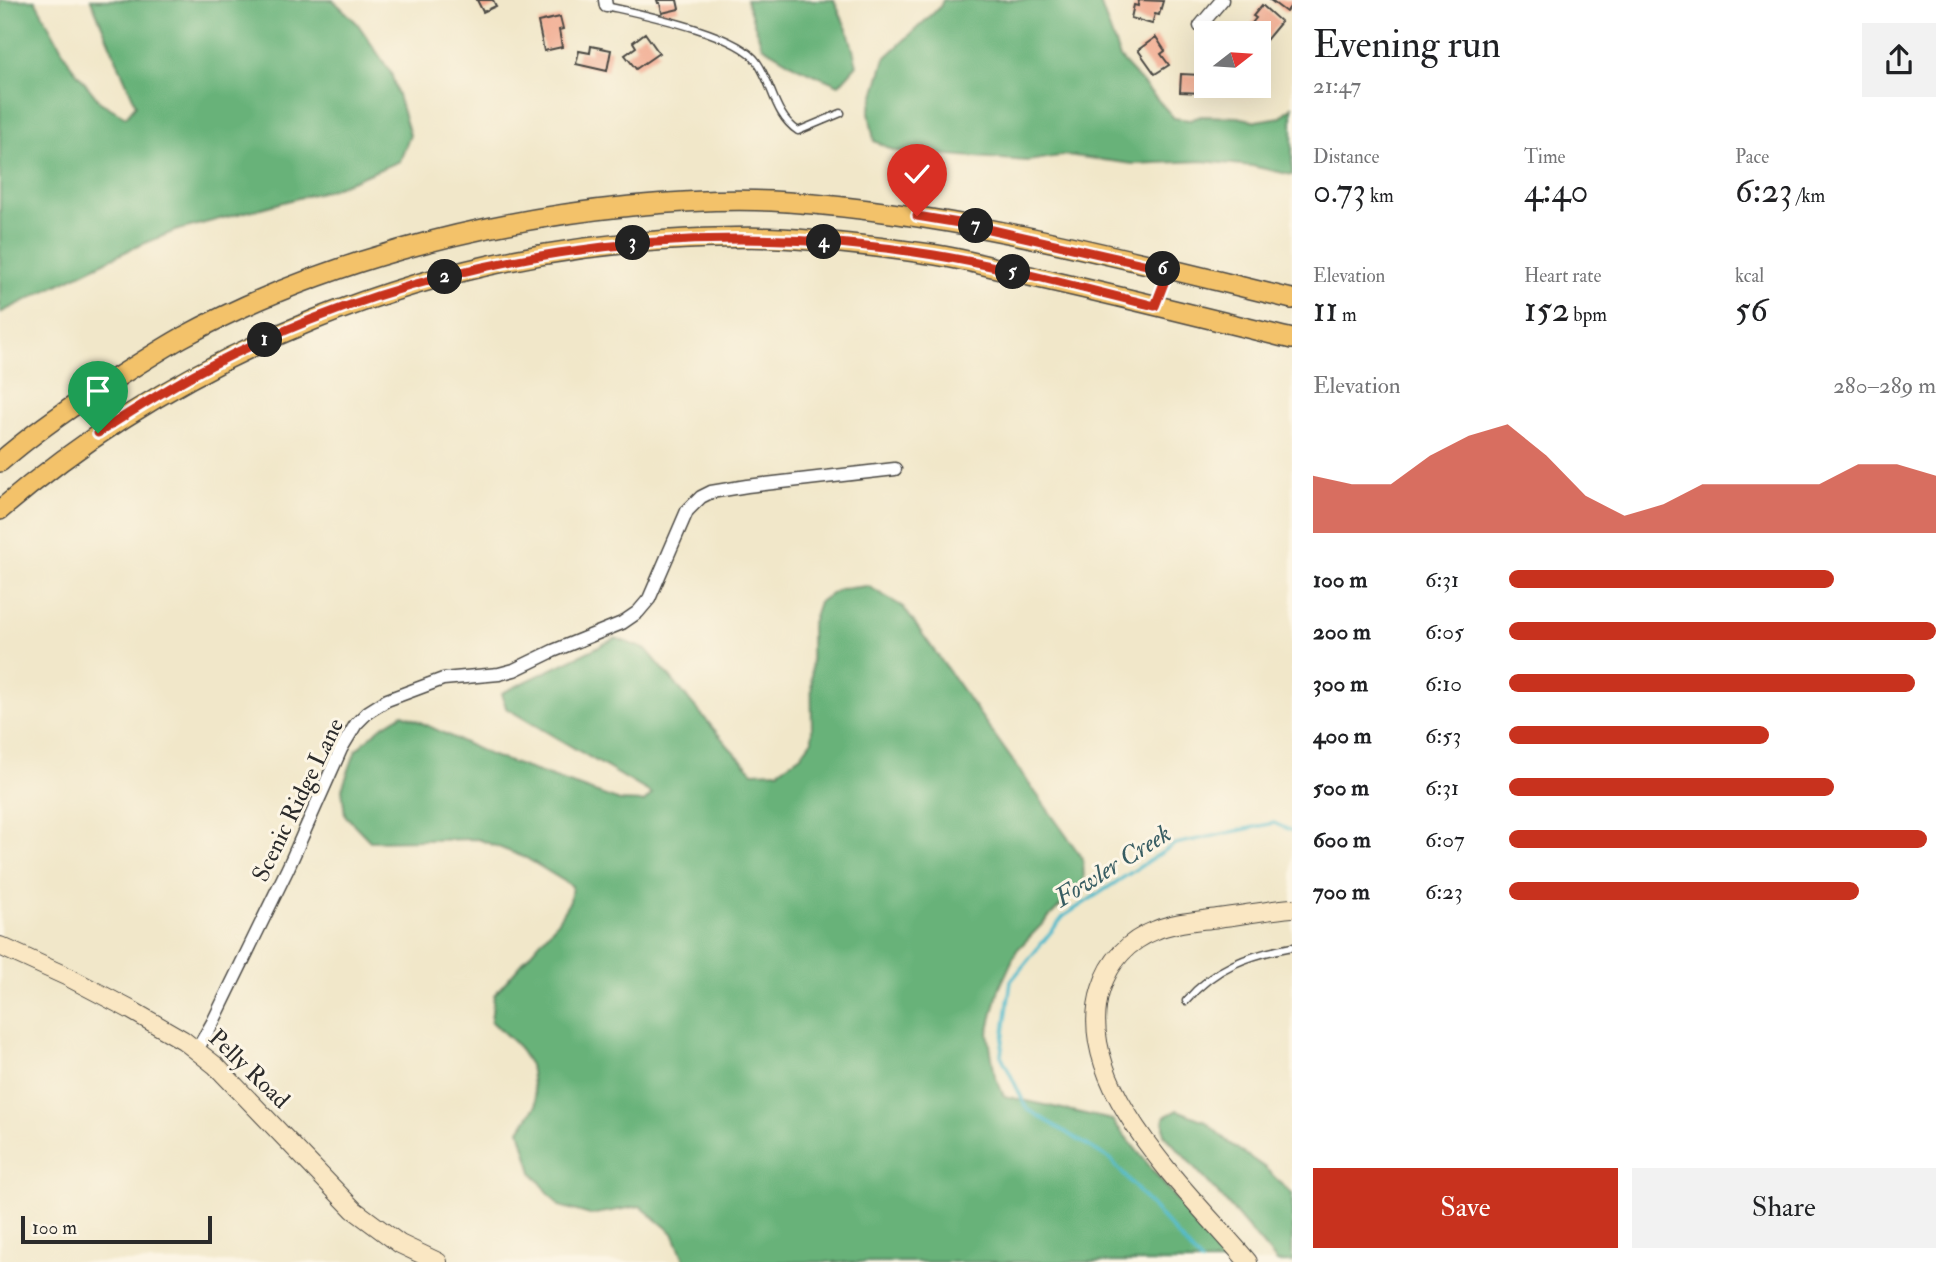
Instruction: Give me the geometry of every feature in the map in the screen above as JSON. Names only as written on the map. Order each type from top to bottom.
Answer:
[{"type":"main road","points":[[0,462],[69,408],[181,338],[237,310],[393,253],[527,220],[658,204],[719,200],[785,201],[862,208],[971,225],[1292,299]]},
{"type":"main road","points":[[0,510],[98,433],[204,369],[331,312],[479,267],[545,254],[645,242],[778,238],[934,255],[1292,338]]},
{"type":"street","points":[[1204,21],[1222,0]]},
{"type":"street","name":"Scenic Ridge Lane","points":[[197,1050],[214,1022],[288,868],[341,749],[356,723],[368,712],[387,700],[443,679],[514,670],[553,651],[622,624],[649,599],[687,511],[701,497],[711,492],[895,469]]},
{"type":"street","points":[[1248,1262],[1137,1132],[1111,1083],[1099,1049],[1096,1002],[1112,962],[1122,950],[1151,932],[1187,922],[1292,908]]},
{"type":"street","name":"Pelly Road","points":[[0,946],[68,977],[197,1050],[216,1066],[354,1210],[400,1244],[438,1262]]},
{"type":"lane","points":[[605,3],[729,41],[750,53],[757,61],[786,123],[797,131],[841,113]]},
{"type":"lane","points":[[1155,306],[1169,270]]},
{"type":"lane","points":[[1186,1001],[1199,985],[1222,969],[1262,952],[1292,947]]},
{"type":"green space","points":[[0,0],[35,0],[70,64],[100,102],[126,117],[136,105],[91,0],[333,0],[357,23],[391,73],[410,135],[400,161],[332,189],[175,231],[131,249],[0,313]]},
{"type":"green space","points":[[746,0],[834,0],[849,34],[857,65],[839,85],[797,67],[762,46]]},
{"type":"green space","points":[[943,0],[1099,0],[1120,58],[1174,118],[1190,120],[1201,116],[1238,117],[1256,121],[1281,117],[1292,107],[1292,175],[1252,166],[1202,161],[1133,164],[1066,155],[1028,161],[895,151],[874,141],[869,112],[885,58],[940,7]]},
{"type":"green space","points":[[868,586],[903,607],[1083,859],[1084,881],[1017,950],[999,989],[988,1033],[995,1076],[1004,1096],[1112,1120],[1227,1262],[685,1262],[673,1233],[640,1206],[590,1215],[559,1206],[532,1172],[520,1130],[536,1105],[530,1065],[517,1045],[491,1021],[494,995],[555,925],[570,901],[572,886],[526,858],[478,839],[370,841],[345,815],[342,789],[356,750],[380,728],[403,714],[490,755],[620,801],[644,802],[652,794],[506,708],[502,693],[616,638],[647,650],[753,772],[778,771],[801,755],[812,740],[811,626],[819,602],[840,589]]},
{"type":"green space","points":[[1177,1110],[1205,1121],[1229,1143],[1264,1167],[1292,1194],[1292,1262],[1277,1262],[1164,1134],[1164,1117]]},
{"type":"building","points":[[477,0],[493,0],[496,6],[483,12]]},
{"type":"building","points":[[657,0],[677,0],[679,9],[662,13]]},
{"type":"building","points":[[1139,0],[1163,1],[1159,15],[1155,14],[1152,24],[1131,18],[1134,5],[1138,6]]},
{"type":"building","points":[[1270,0],[1292,0],[1292,5],[1286,12]]},
{"type":"building","points":[[1262,5],[1281,22],[1271,34],[1271,21],[1254,21],[1256,18],[1253,16]]},
{"type":"building","points":[[560,17],[563,29],[559,30],[562,47],[544,51],[538,22]]},
{"type":"building","points":[[645,33],[659,53],[636,69],[625,55],[636,47],[633,42]]},
{"type":"building","points":[[1156,37],[1165,51],[1161,54],[1169,65],[1155,74],[1138,50]]},
{"type":"building","points":[[591,46],[611,50],[607,71],[576,64],[579,51],[590,53]]},
{"type":"building","points":[[1181,74],[1194,75],[1194,93],[1180,92]]},
{"type":"waterway","name":"Fowler Creek","points":[[1201,1262],[1110,1159],[1027,1109],[1001,1055],[1011,981],[1064,916],[1175,844],[1274,823],[1292,831]]},
{"type":"route","points":[[98,433],[204,369],[331,312],[479,267],[545,254],[658,241],[778,238],[934,255],[1155,306],[1169,270],[971,225],[917,216]]}]
